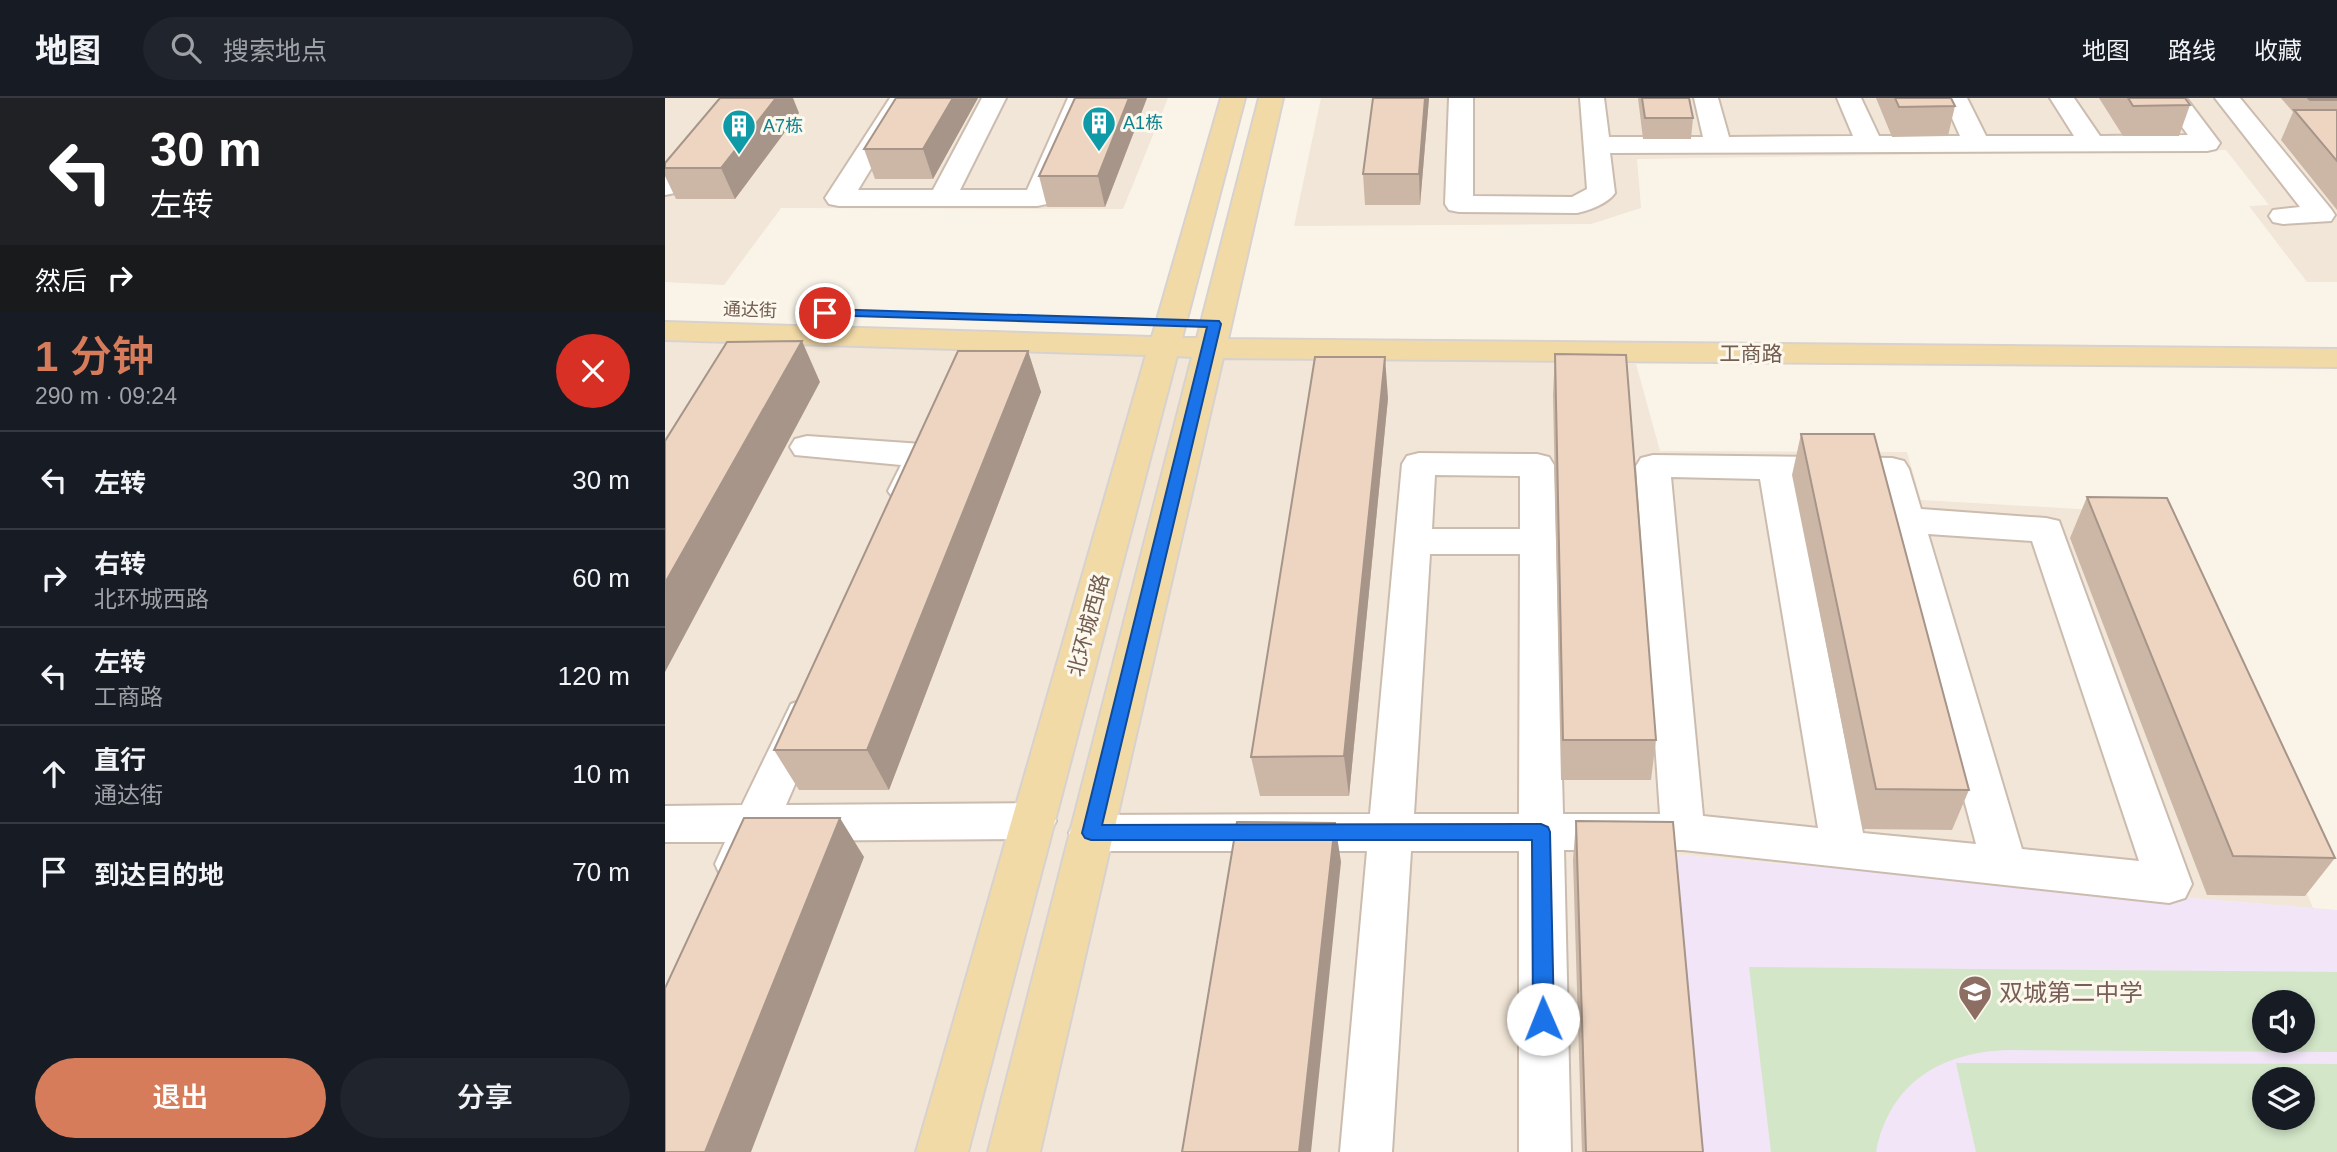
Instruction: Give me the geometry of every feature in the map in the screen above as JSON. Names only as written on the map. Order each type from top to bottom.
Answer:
[{"type":"main road","name":"北环城西路","points":[[942,1152],[1233,98]]},
{"type":"main road","points":[[1014,1152],[1271,98]]},
{"type":"main road","name":"通达街","points":[[665,308],[1168,335]]},
{"type":"main road","name":"通达街","points":[[665,331],[1168,335]]},
{"type":"main road","name":"工商路","points":[[1212,336],[2337,334]]},
{"type":"main road","name":"工商路","points":[[1168,335],[2337,358]]},
{"type":"lane","points":[[665,187],[736,98]]},
{"type":"lane","points":[[902,98],[839,198],[1037,198],[1080,98]]},
{"type":"lane","points":[[942,198],[994,98]]},
{"type":"lane","points":[[1461,98],[1459,204],[1577,205],[1601,193],[1592,98]]},
{"type":"lane","points":[[1706,98],[1718,145]]},
{"type":"lane","points":[[1849,98],[1870,145]]},
{"type":"lane","points":[[1955,98],[1977,145]]},
{"type":"lane","points":[[2062,98],[2093,144]]},
{"type":"lane","points":[[1596,145],[2207,143],[2173,98]]},
{"type":"lane","points":[[2227,98],[2263,126],[2321,215],[2283,216]]},
{"type":"lane","points":[[807,447],[922,455],[894,519]]},
{"type":"lane","points":[[1366,1152],[1419,464],[1537,465],[1545,1152]]},
{"type":"lane","points":[[1683,832],[1653,466],[1892,469],[2004,865]]},
{"type":"lane","points":[[1775,468],[1844,849]]},
{"type":"lane","points":[[1091,833],[1683,832],[2169,884],[2046,530],[1906,520]]},
{"type":"lane","points":[[1413,541],[1538,542]]},
{"type":"lane","points":[[722,897],[819,684]]},
{"type":"lane","points":[[665,824],[1034,821]]},
{"type":"shaded area","points":[[665,98],[1168,98],[1123,209],[781,208],[724,285],[665,282]]},
{"type":"shaded area","points":[[1321,98],[2337,98],[2337,282],[2307,282],[2249,206],[2269,205],[2226,150],[1637,159],[1641,208],[1591,224],[1294,226]]},
{"type":"shaded area","points":[[665,342],[1636,364],[1660,451],[1907,452],[1921,500],[2148,513],[2313,908],[1669,854],[1699,1152],[665,1152]]},
{"type":"shaded area","name":"双城第二中学","points":[[1668,854],[2337,910],[2337,1152],[1699,1152]]},
{"type":"green space","points":[[1749,967],[2337,972],[2337,1052],[2315,1052],[2315,990],[2252,990],[2252,1051],[2009,1050],[1961,1057],[1922,1076],[1906,1089],[1883,1128],[1876,1152],[1771,1152]]},
{"type":"green space","points":[[1956,1063],[2337,1064],[2337,1152],[1976,1152]]},
{"type":"building","points":[[720,98],[776,98],[721,168],[665,168],[665,163]]},
{"type":"building","points":[[896,98],[953,98],[923,149],[864,149]]},
{"type":"building","points":[[1075,98],[1129,98],[1098,176],[1039,176]]},
{"type":"building","points":[[1373,98],[1425,98],[1419,174],[1363,174]]},
{"type":"building","points":[[1642,98],[1689,98],[1693,118],[1645,118]]},
{"type":"building","points":[[1895,98],[1951,98],[1955,106],[1899,107]]},
{"type":"building","points":[[2128,98],[2185,98],[2190,105],[2133,106]]},
{"type":"building","points":[[2308,98],[2337,98],[2337,100],[2310,100]]},
{"type":"building","points":[[2294,110],[2337,110],[2337,161]]},
{"type":"building","points":[[802,341],[665,583],[665,441],[727,342]]},
{"type":"building","points":[[958,351],[1028,351],[867,750],[774,750]]},
{"type":"building","points":[[1555,354],[1626,355],[1656,740],[1563,740]]},
{"type":"building","points":[[1315,357],[1385,357],[1344,756],[1251,757]]},
{"type":"building","points":[[1801,434],[1874,434],[1969,790],[1876,789]]},
{"type":"building","points":[[2087,497],[2167,498],[2335,858],[2233,856]]},
{"type":"building","points":[[744,818],[840,818],[705,1152],[665,1152],[665,988]]},
{"type":"building","points":[[1576,821],[1673,822],[1703,1152],[1586,1152]]},
{"type":"building","points":[[1237,822],[1335,823],[1299,1152],[1182,1152]]},
{"type":"place","name":"A1栋","points":[[1099,153]]},
{"type":"place","name":"A7栋","points":[[739,156]]},
{"type":"place","name":"双城第二中学","points":[[1975,1022]]},
{"type":"route","points":[[825,313],[1215,324],[1091,833],[1541,832],[1543,1019]]}]
